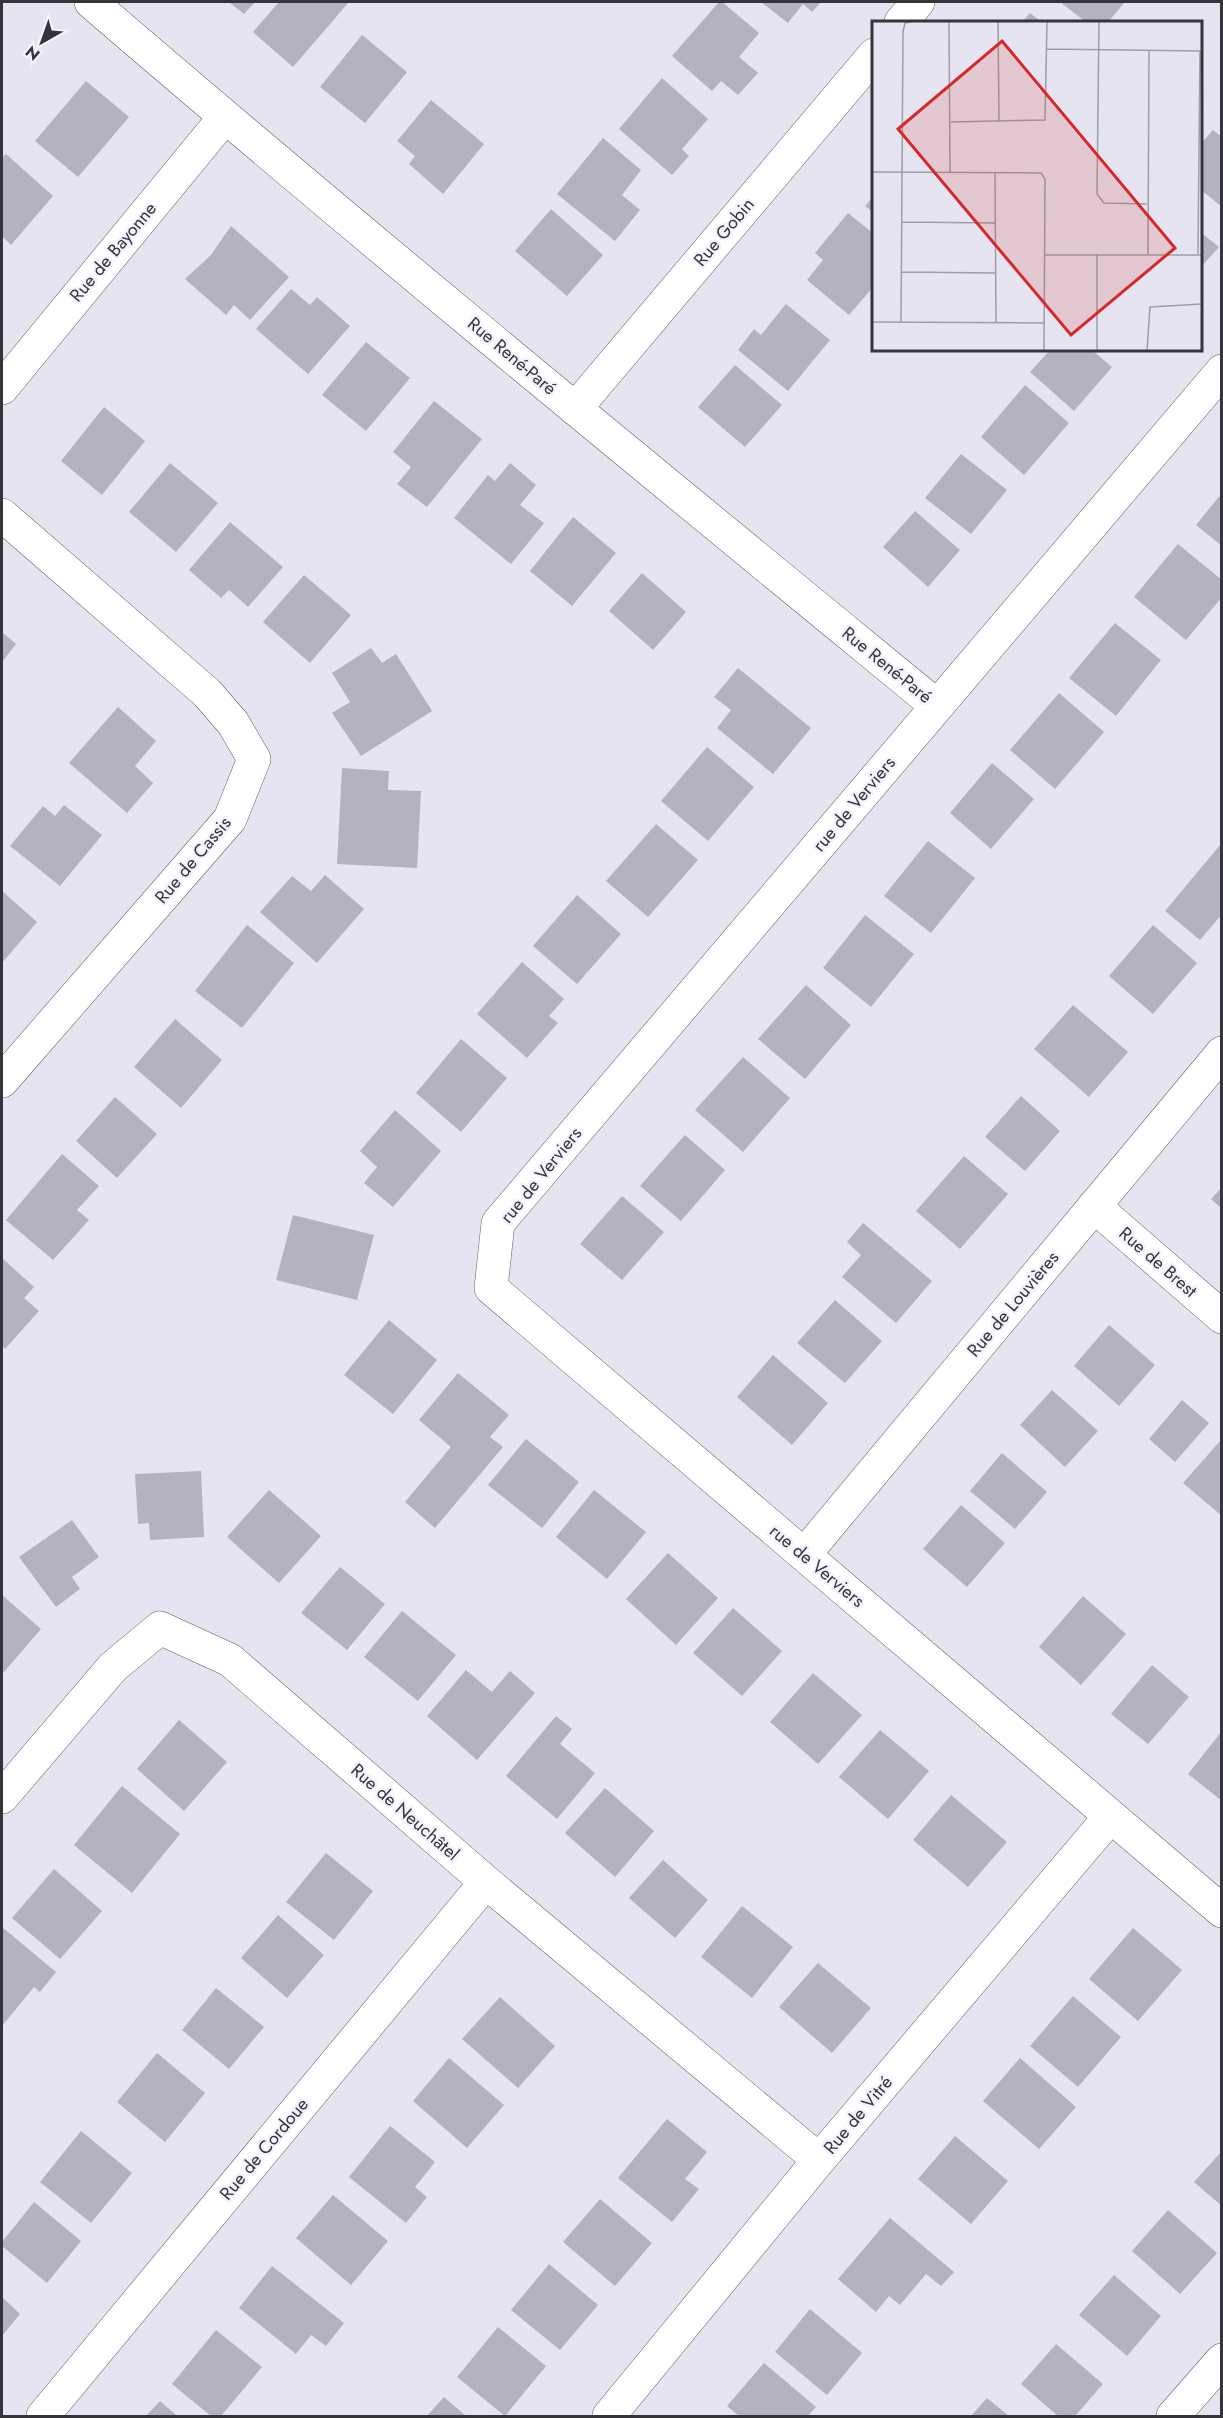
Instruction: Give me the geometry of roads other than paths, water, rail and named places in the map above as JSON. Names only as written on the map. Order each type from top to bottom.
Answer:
[{"type":"street","name":"Rue René-Paré","points":[[91,2],[575,409],[937,706]]},
{"type":"street","points":[[901,21],[918,2]]},
{"type":"street","name":"Rue Gobin","points":[[575,409],[872,56]]},
{"type":"street","name":"Rue de Bayonne","points":[[2,388],[225,117]]},
{"type":"street","name":"rue de Verviers","points":[[1221,371],[498,1223],[491,1288],[1221,1911]]},
{"type":"street","name":"Rue de Cassis","points":[[2,515],[207,693],[233,723],[254,759],[230,819],[2,1081]]},
{"type":"street","name":"Rue de Louvières","points":[[804,1555],[1221,1053]]},
{"type":"street","name":"Rue de Brest","points":[[1094,1206],[1221,1317]]},
{"type":"street","name":"Rue de Neuchâtel","points":[[2,1797],[113,1667],[160,1628],[230,1660],[486,1882],[819,2160]]},
{"type":"street","name":"Rue de Vitré","points":[[609,2416],[819,2160],[1110,1817]]},
{"type":"street","name":"Rue de Cordoue","points":[[43,2416],[486,1882]]},
{"type":"street","points":[[1173,2416],[1221,2360]]}]
